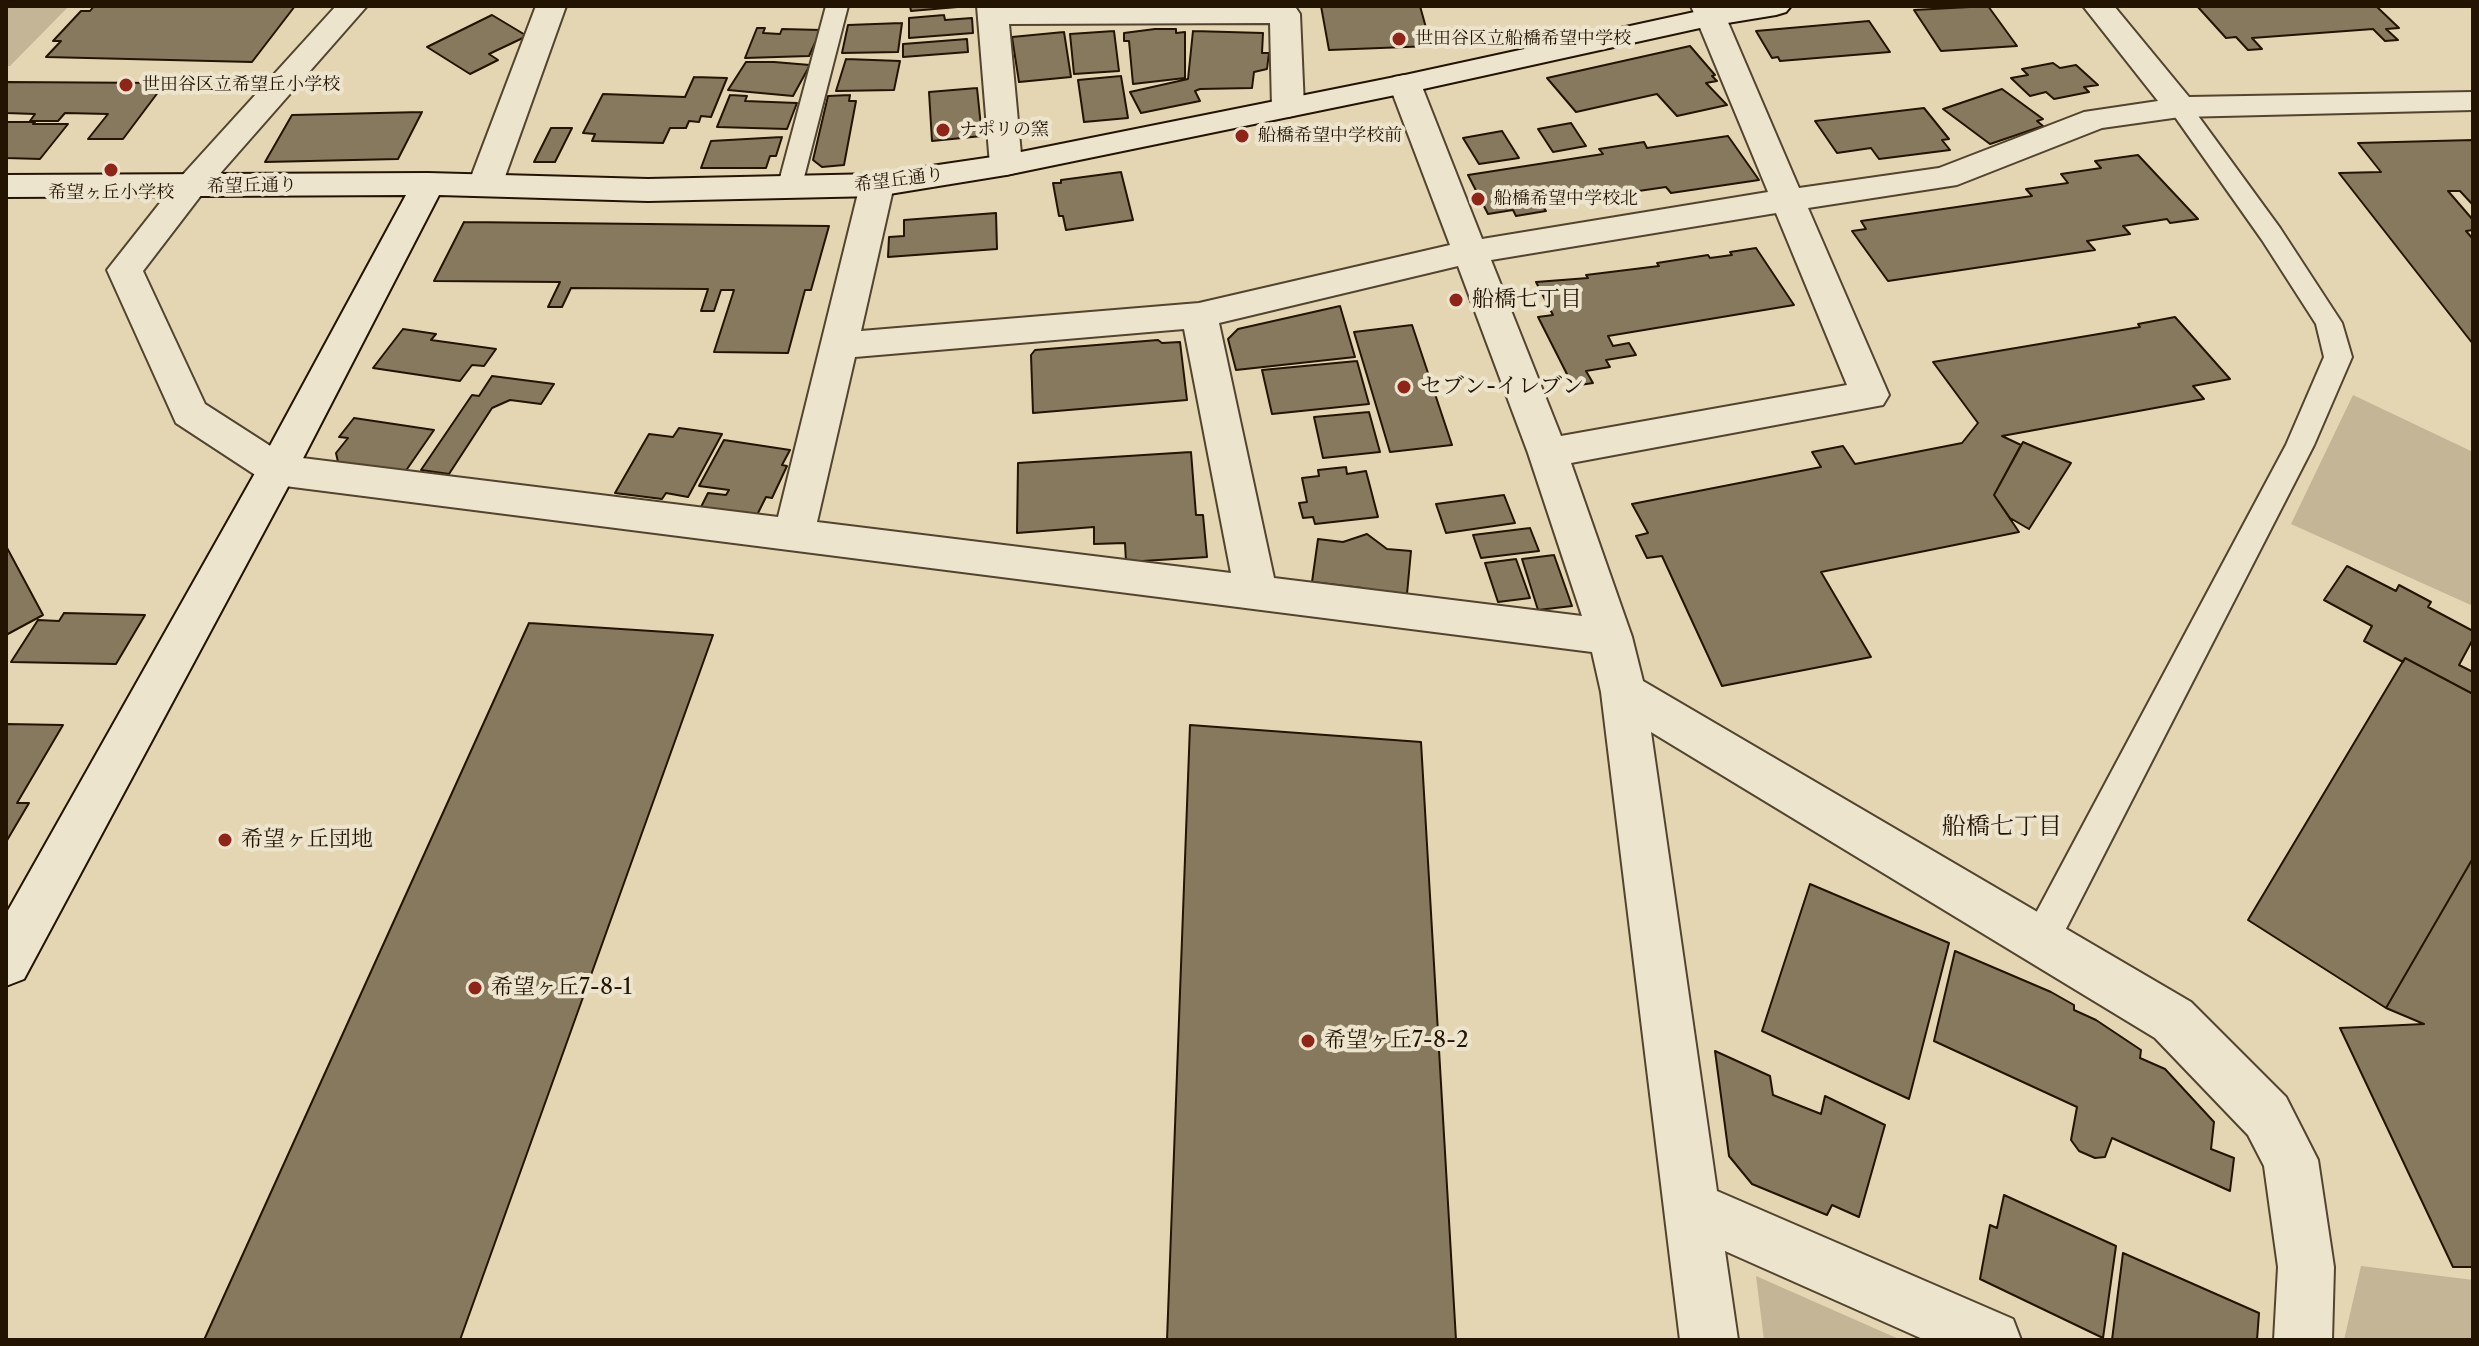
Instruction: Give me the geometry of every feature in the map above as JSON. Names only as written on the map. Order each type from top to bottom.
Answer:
[{"type":"street","points":[[352,6],[190,187],[125,270],[190,413],[277,470],[1610,637]]},
{"type":"street","points":[[485,185],[551,6]]},
{"type":"street","name":"希望丘通り","points":[[6,186],[428,184],[789,189],[877,185],[1006,165],[1405,84],[1707,12],[1776,6]]},
{"type":"street","points":[[2098,6],[2180,107]]},
{"type":"street","points":[[1006,165],[993,11],[1285,14],[1288,107]]},
{"type":"street","points":[[1548,453],[1870,395],[1707,12]]},
{"type":"street","points":[[1405,84],[1548,453],[1610,637],[1623,692],[1709,1340]]},
{"type":"street","points":[[838,346],[1199,315],[1470,252],[1787,200],[1945,178],[2095,119],[2180,107],[2473,101]]},
{"type":"street","points":[[6,962],[277,470],[428,184]]},
{"type":"street","points":[[794,534],[877,185]]},
{"type":"street","points":[[1199,315],[1256,592]]},
{"type":"street","points":[[1623,692],[2173,1020],[2267,1116],[2291,1160],[2306,1267],[2303,1340]]},
{"type":"street","points":[[1692,1208],[1992,1340]]},
{"type":"lane","points":[[789,189],[837,6]]},
{"type":"lane","points":[[2041,940],[2300,445],[2338,357],[2329,323],[2271,234],[2180,107]]},
{"type":"shaded area","points":[[6,6],[68,7],[10,66],[6,66]]},
{"type":"shaded area","points":[[2353,395],[2473,452],[2473,606],[2291,524]]},
{"type":"shaded area","points":[[2361,1266],[2473,1280],[2473,1340],[2344,1340]]},
{"type":"shaded area","points":[[1756,1276],[1901,1340],[1764,1340]]},
{"type":"building","points":[[94,6],[295,6],[252,62],[46,57],[61,41],[53,41],[81,11],[90,11]]},
{"type":"building","points":[[910,6],[969,6],[911,11]]},
{"type":"building","points":[[1321,6],[1420,6],[1431,46],[1329,50]]},
{"type":"building","points":[[1988,6],[2017,46],[1941,51],[1914,10]]},
{"type":"building","points":[[2197,6],[2376,6],[2399,28],[2386,29],[2398,40],[2385,41],[2373,29],[2252,38],[2262,49],[2248,50],[2236,37],[2226,38]]},
{"type":"building","points":[[492,15],[527,36],[489,54],[498,60],[470,74],[427,47]]},
{"type":"building","points":[[944,15],[945,20],[972,18],[973,33],[909,38],[909,18]]},
{"type":"building","points":[[1869,21],[1890,52],[1780,61],[1778,57],[1772,58],[1756,31]]},
{"type":"building","points":[[902,23],[898,52],[842,53],[848,25]]},
{"type":"building","points":[[757,28],[765,28],[763,33],[780,34],[782,29],[821,30],[809,56],[745,58]]},
{"type":"building","points":[[1155,29],[1185,32],[1185,78],[1133,84],[1129,41],[1124,41],[1124,33]]},
{"type":"building","points":[[1114,31],[1119,71],[1074,74],[1070,34]]},
{"type":"building","points":[[1193,31],[1263,33],[1262,53],[1269,53],[1267,69],[1254,72],[1252,88],[1200,89],[1195,91],[1200,101],[1141,113],[1130,92],[1188,79]]},
{"type":"building","points":[[1064,32],[1071,77],[1019,82],[1012,37]]},
{"type":"building","points":[[967,39],[968,52],[903,57],[903,44]]},
{"type":"building","points":[[1690,46],[1715,75],[1712,76],[1717,81],[1706,83],[1727,105],[1677,116],[1657,94],[1576,112],[1547,78]]},
{"type":"building","points":[[846,59],[900,61],[894,90],[836,91]]},
{"type":"building","points":[[746,62],[810,65],[793,96],[728,90]]},
{"type":"building","points":[[2053,63],[2060,68],[2076,65],[2098,85],[2084,87],[2089,92],[2054,99],[2046,92],[2030,96],[2011,78],[2028,75],[2022,69]]},
{"type":"building","points":[[1121,76],[1128,118],[1084,122],[1078,80]]},
{"type":"building","points":[[694,77],[727,78],[711,117],[701,116],[699,122],[689,121],[686,128],[670,128],[663,143],[592,141],[595,134],[583,133],[603,94],[685,97]]},
{"type":"building","points":[[6,82],[165,83],[123,139],[88,139],[108,114],[65,113],[58,121],[30,121],[35,114],[6,113]]},
{"type":"building","points":[[977,88],[982,136],[932,141],[929,92]]},
{"type":"building","points":[[2002,89],[2043,119],[2037,121],[2043,126],[1990,144],[1943,109]]},
{"type":"building","points":[[730,95],[747,96],[745,101],[797,103],[787,129],[717,127]]},
{"type":"building","points":[[850,95],[849,101],[856,101],[844,165],[822,167],[813,160],[828,96]]},
{"type":"building","points":[[1924,108],[1949,139],[1942,140],[1950,150],[1879,159],[1871,148],[1837,153],[1815,121]]},
{"type":"building","points":[[422,112],[398,159],[265,162],[292,115]]},
{"type":"building","points":[[6,122],[68,124],[40,159],[6,158]]},
{"type":"building","points":[[1571,123],[1586,146],[1553,152],[1538,129]]},
{"type":"building","points":[[551,128],[572,128],[555,162],[534,162]]},
{"type":"building","points":[[1502,131],[1519,158],[1479,164],[1463,138]]},
{"type":"building","points":[[1728,136],[1759,180],[1671,193],[1666,187],[1542,205],[1546,211],[1516,216],[1513,210],[1488,214],[1468,175],[1603,154],[1599,149],[1644,142],[1647,148]]},
{"type":"building","points":[[782,137],[776,156],[770,156],[766,168],[701,168],[711,141]]},
{"type":"building","points":[[2473,140],[2473,205],[2460,191],[2448,191],[2473,220],[2473,230],[2466,231],[2473,239],[2473,344],[2339,173],[2381,172],[2358,143]]},
{"type":"building","points":[[2138,155],[2198,219],[2170,223],[2167,219],[2123,226],[2130,234],[2087,241],[2095,250],[1888,281],[1852,231],[1866,229],[1861,221],[2032,196],[2026,189],[2068,183],[2061,174],[2101,168],[2095,161]]},
{"type":"building","points":[[1121,172],[1133,220],[1066,230],[1063,216],[1059,216],[1053,183]]},
{"type":"building","points":[[996,213],[997,249],[888,257],[889,237],[904,236],[904,220]]},
{"type":"building","points":[[464,222],[829,226],[811,290],[805,290],[788,353],[714,352],[734,290],[721,290],[714,311],[701,311],[708,289],[571,288],[562,307],[548,307],[560,282],[434,281]]},
{"type":"building","points":[[1756,248],[1794,305],[1608,336],[1613,346],[1629,343],[1636,355],[1606,360],[1610,367],[1586,371],[1593,383],[1573,386],[1538,317],[1553,315],[1536,282],[1588,278],[1586,275],[1659,266],[1657,263],[1708,255],[1710,258],[1732,255],[1730,252]]},
{"type":"building","points":[[1340,306],[1355,357],[1236,370],[1228,339],[1238,329]]},
{"type":"building","points":[[2175,317],[2230,379],[2193,386],[2204,399],[2002,436],[2021,445],[1994,495],[2019,532],[1821,572],[1871,657],[1722,686],[1662,556],[1647,558],[1636,536],[1648,533],[1632,504],[1821,467],[1812,452],[1843,446],[1855,464],[1962,443],[1978,423],[1933,362],[2140,327],[2138,324]]},
{"type":"building","points":[[1412,325],[1452,445],[1390,452],[1354,332]]},
{"type":"building","points":[[403,329],[436,334],[431,340],[496,349],[484,366],[472,365],[460,381],[373,368]]},
{"type":"building","points":[[1158,340],[1162,343],[1180,342],[1187,400],[1033,413],[1031,355],[1035,350]]},
{"type":"building","points":[[1357,361],[1369,404],[1272,414],[1262,370]]},
{"type":"building","points":[[492,376],[554,384],[541,404],[510,400],[492,408],[449,474],[421,470],[472,395],[479,396]]},
{"type":"building","points":[[1369,412],[1380,452],[1323,458],[1314,417]]},
{"type":"building","points":[[354,418],[434,430],[405,472],[338,462],[336,453],[348,438],[339,437]]},
{"type":"building","points":[[679,428],[722,434],[688,497],[666,493],[662,499],[615,493],[649,434],[673,437]]},
{"type":"building","points":[[724,440],[790,450],[782,465],[787,466],[772,498],[766,497],[757,515],[701,507],[708,493],[726,495],[729,490],[699,486]]},
{"type":"building","points":[[2023,442],[2071,463],[2029,529],[2010,518],[1994,495]]},
{"type":"building","points":[[1191,452],[1196,515],[1203,515],[1207,557],[1126,562],[1125,543],[1094,544],[1094,527],[1017,533],[1018,463]]},
{"type":"building","points":[[1346,467],[1347,474],[1366,471],[1378,517],[1315,524],[1313,517],[1303,518],[1299,503],[1307,502],[1302,478],[1319,476],[1318,470]]},
{"type":"building","points":[[1504,495],[1515,523],[1446,533],[1436,504]]},
{"type":"building","points":[[1530,528],[1539,551],[1481,558],[1473,535]]},
{"type":"building","points":[[1367,534],[1387,549],[1411,551],[1407,594],[1361,593],[1362,588],[1312,582],[1318,539],[1343,542]]},
{"type":"building","points":[[6,546],[43,615],[6,635]]},
{"type":"building","points":[[1554,555],[1572,606],[1538,610],[1522,559]]},
{"type":"building","points":[[1516,559],[1530,598],[1498,602],[1485,563]]},
{"type":"building","points":[[2347,566],[2396,591],[2399,585],[2431,602],[2428,607],[2473,631],[2473,639],[2459,665],[2473,672],[2473,694],[2405,658],[2403,662],[2364,641],[2372,626],[2324,600]]},
{"type":"building","points":[[64,613],[145,615],[116,664],[11,662],[38,620],[59,621]]},
{"type":"building","name":"希望ヶ丘7-8-1","points":[[529,623],[713,635],[460,1340],[204,1340]]},
{"type":"building","points":[[2405,658],[2473,694],[2473,858],[2386,1008],[2248,920]]},
{"type":"building","points":[[6,724],[63,725],[17,803],[29,803],[6,842]]},
{"type":"building","name":"希望ヶ丘7-8-2","points":[[1190,725],[1421,742],[1456,1340],[1167,1340]]},
{"type":"building","points":[[2473,858],[2473,1267],[2453,1267],[2340,1028],[2424,1024],[2386,1008]]},
{"type":"building","points":[[1810,884],[1949,943],[1909,1099],[1762,1031]]},
{"type":"building","points":[[1955,951],[2051,992],[2074,1005],[2074,1010],[2096,1020],[2141,1050],[2140,1058],[2165,1069],[2214,1122],[2211,1149],[2234,1158],[2230,1191],[2112,1138],[2105,1157],[2095,1158],[2079,1151],[2071,1140],[2077,1107],[1934,1041]]},
{"type":"building","points":[[1715,1051],[1770,1076],[1773,1095],[1821,1114],[1825,1096],[1885,1125],[1859,1217],[1832,1205],[1827,1215],[1752,1184],[1729,1156]]},
{"type":"building","points":[[2004,1195],[2116,1246],[2103,1338],[1980,1279],[1990,1225],[1997,1228]]},
{"type":"building","points":[[2123,1253],[2259,1313],[2257,1340],[2112,1340]]},
{"type":"place","name":"世田谷区立船橋希望中学校","points":[[1399,39]]},
{"type":"place","name":"世田谷区立希望丘小学校","points":[[126,85]]},
{"type":"place","name":"ナポリの窯","points":[[943,130]]},
{"type":"place","name":"船橋希望中学校前","points":[[1242,136]]},
{"type":"place","name":"希望ヶ丘小学校","points":[[111,170]]},
{"type":"place","name":"船橋希望中学校北","points":[[1478,199]]},
{"type":"place","name":"船橋七丁目","points":[[1456,300]]},
{"type":"place","name":"セブン-イレブン","points":[[1404,387]]},
{"type":"place","name":"希望ヶ丘団地","points":[[225,840]]},
{"type":"place","name":"希望ヶ丘7-8-1","points":[[475,988]]},
{"type":"place","name":"希望ヶ丘7-8-2","points":[[1308,1041]]},
{"type":"district","name":"船橋七丁目","points":[[2002,827]]}]
